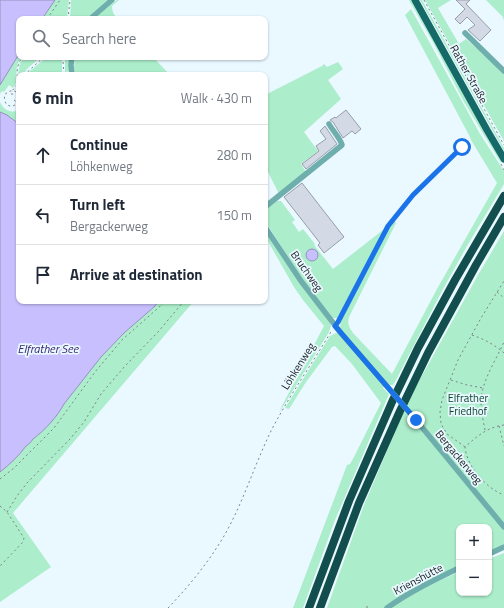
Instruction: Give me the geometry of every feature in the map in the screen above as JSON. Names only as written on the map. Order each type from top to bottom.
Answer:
[{"type":"highway","points":[[309,608],[349,501],[392,402],[418,348],[455,280],[504,196]]},
{"type":"highway","points":[[320,608],[360,503],[400,411],[428,353],[504,216]]},
{"type":"main road","name":"Rather Straße","points":[[415,0],[504,159]]},
{"type":"street","points":[[93,16],[112,0]]},
{"type":"street","points":[[465,33],[504,71]]},
{"type":"street","points":[[72,60],[72,72]]},
{"type":"street","points":[[268,206],[342,145],[342,142],[329,124]]},
{"type":"street","name":"Bruchweg","points":[[268,232],[301,281],[335,326]]},
{"type":"street","name":"Bergackerweg","points":[[335,326],[416,420],[504,527]]},
{"type":"street","points":[[492,553],[504,547]]},
{"type":"street","name":"Krienshütte","points":[[387,608],[408,594],[456,570]]},
{"type":"path","points":[[49,16],[60,0]]},
{"type":"path","points":[[68,16],[70,0]]},
{"type":"path","points":[[424,0],[504,146]]},
{"type":"path","points":[[18,72],[21,60]]},
{"type":"path","points":[[27,72],[41,60]]},
{"type":"path","points":[[63,60],[64,72]]},
{"type":"path","points":[[12,95],[12,91],[16,85]]},
{"type":"path","points":[[16,93],[12,91],[7,92],[4,97],[6,104],[11,106],[16,105]]},
{"type":"path","name":"Löhkenweg","points":[[168,608],[183,593],[200,572],[224,535],[280,413],[338,322],[388,226],[413,195],[462,147]]},
{"type":"path","points":[[465,447],[447,434],[441,424],[440,412],[442,400],[458,360],[504,281]]},
{"type":"path","points":[[497,292],[504,298]]},
{"type":"path","points":[[0,479],[14,468],[54,428],[95,372],[122,340],[163,304]]},
{"type":"path","points":[[7,512],[17,496],[28,483],[84,422],[101,394],[124,366],[158,332],[181,304]]},
{"type":"path","points":[[472,335],[504,353]]},
{"type":"path","points":[[485,431],[481,399],[485,382],[504,342]]},
{"type":"path","points":[[451,379],[467,385],[484,388]]},
{"type":"path","points":[[504,425],[491,428],[477,436],[465,447],[465,453],[483,482],[493,490],[504,495]]},
{"type":"path","points":[[499,426],[504,446]]},
{"type":"path","points":[[0,506],[7,512],[24,538],[23,542],[0,566]]},
{"type":"green space","points":[[55,0],[69,0],[67,16],[44,16]]},
{"type":"green space","points":[[71,0],[108,0],[89,16],[70,16]]},
{"type":"green space","points":[[119,0],[112,6],[116,16],[97,16]]},
{"type":"green space","points":[[409,0],[412,0],[502,162],[501,163],[464,102]]},
{"type":"green space","points":[[420,0],[422,0],[504,148],[504,151]]},
{"type":"green space","points":[[425,0],[451,0],[438,8],[459,44],[466,39],[504,73],[504,141]]},
{"type":"green space","points":[[486,0],[504,0],[504,21],[503,17]]},
{"type":"green space","points":[[411,9],[480,134],[504,171],[504,184],[442,291],[396,380],[393,385],[389,386],[341,331],[340,327],[343,317],[380,242],[394,220],[396,223],[348,319],[348,324],[353,333],[392,374],[437,289],[497,183],[471,140],[405,15]]},
{"type":"green space","points":[[16,59],[20,60],[16,72],[16,83],[13,88],[9,85],[4,92],[2,91],[0,94],[0,85]]},
{"type":"green space","points":[[22,60],[37,60],[25,72],[18,72]]},
{"type":"green space","points":[[43,60],[62,60],[62,72],[29,72]]},
{"type":"green space","points":[[65,60],[69,60],[69,71],[65,72]]},
{"type":"green space","points":[[75,60],[156,60],[167,72],[75,72]]},
{"type":"green space","points":[[338,62],[343,69],[328,80],[341,99],[304,132],[318,151],[301,164],[306,172],[279,194],[268,172],[268,93],[324,64],[327,67]]},
{"type":"green space","points":[[0,102],[3,107],[9,111],[16,111],[16,122],[7,115],[0,112]]},
{"type":"green space","points":[[277,201],[281,201],[295,220],[292,222],[299,232],[303,229],[333,269],[383,230],[338,318],[333,318],[301,277],[268,226],[268,208]]},
{"type":"green space","name":"Elfrather Friedhof","points":[[504,231],[504,544],[492,550],[492,524],[456,524],[456,568],[425,587],[456,573],[456,596],[492,596],[492,558],[504,553],[504,608],[327,608],[364,505],[409,399]]},
{"type":"green space","points":[[268,233],[331,326],[329,332],[279,413],[324,326],[294,287],[268,241]]},
{"type":"green space","points":[[156,304],[191,304],[13,513],[51,567],[0,602],[0,472],[42,432],[58,414],[64,404],[101,357],[124,333]]},
{"type":"green space","points":[[338,333],[384,386],[383,388],[389,394],[335,520],[303,608],[293,608],[347,465],[350,464],[354,457],[381,403],[352,364],[335,346],[332,347],[306,382],[289,409],[285,408],[330,336]]},
{"type":"water","points":[[0,0],[55,0],[44,16],[16,16],[16,59],[0,85]]},
{"type":"water","name":"Elfrather See","points":[[0,112],[16,122],[16,304],[156,304],[124,333],[101,357],[64,404],[58,414],[14,460],[0,472]]},
{"type":"water","points":[[312,249],[316,251],[318,255],[316,259],[312,261],[308,259],[306,255],[308,251]]},
{"type":"building","points":[[456,0],[470,0],[466,4],[491,30],[480,41],[468,30],[475,25],[467,17],[460,24],[455,19],[465,9]]},
{"type":"building","points":[[346,110],[361,129],[355,134],[352,131],[343,138],[333,122],[330,120],[335,117],[336,118]]},
{"type":"building","points":[[325,126],[337,144],[306,169],[302,164],[319,151],[316,146],[326,139],[320,131]]},
{"type":"building","points":[[302,183],[344,237],[324,253],[318,245],[320,243],[284,197]]},
{"type":"route","points":[[416,420],[335,326],[383,233],[413,195],[462,147]]}]
